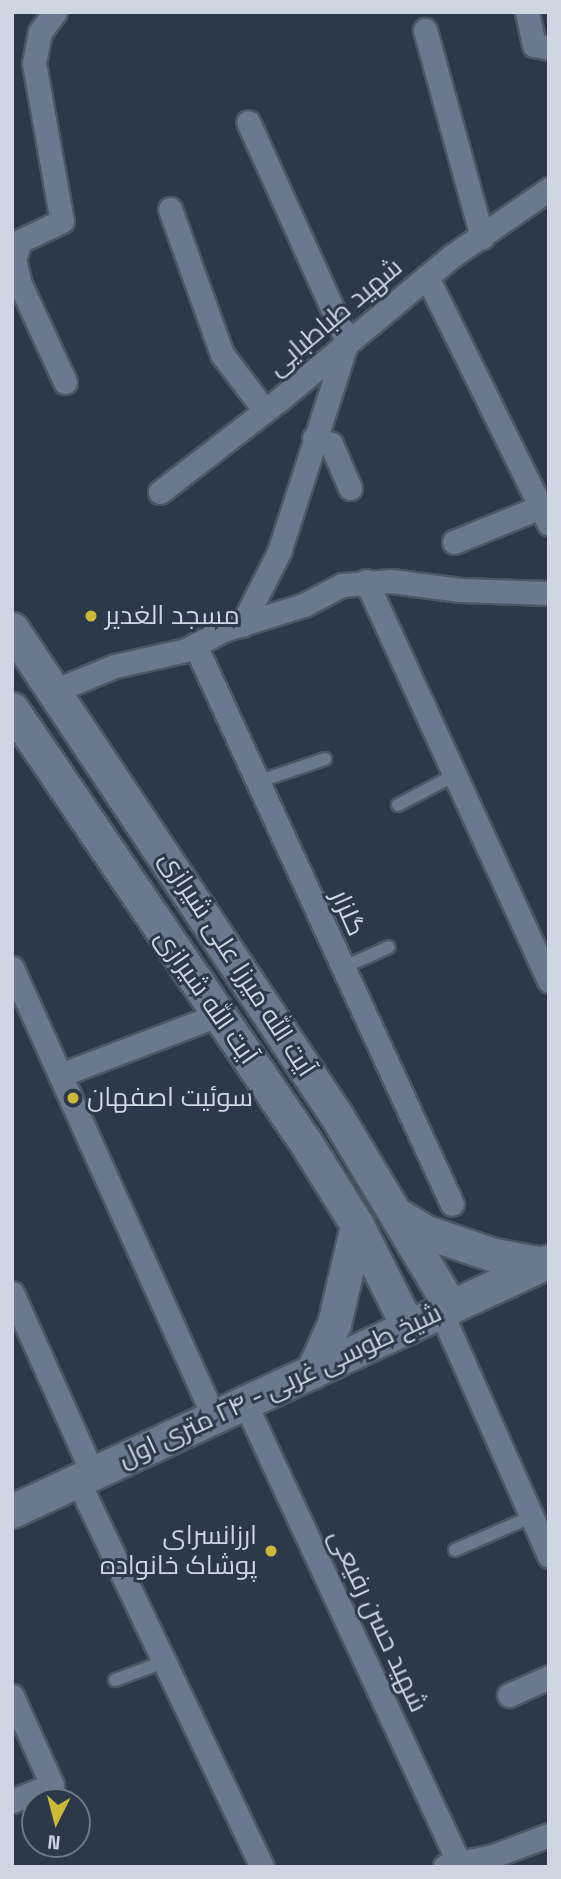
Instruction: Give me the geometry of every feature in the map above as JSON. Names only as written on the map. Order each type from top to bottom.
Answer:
[{"type":"street","points":[[55,12],[40,32],[34,63],[62,221],[20,241],[14,259],[20,284],[65,382]]},
{"type":"street","points":[[527,12],[534,45],[549,48]]},
{"type":"street","points":[[425,30],[482,237]]},
{"type":"street","points":[[242,625],[279,552],[347,341],[248,122]]},
{"type":"street","name":"شهید طباطبایی","points":[[160,492],[265,411],[427,277],[482,237],[547,197]]},
{"type":"street","points":[[170,209],[222,355],[265,411]]},
{"type":"street","points":[[427,277],[514,432],[544,515],[454,542]]},
{"type":"street","points":[[314,438],[331,444],[350,488]]},
{"type":"street","points":[[366,581],[549,981]]},
{"type":"street","points":[[54,691],[115,666],[195,645],[242,625],[304,605],[342,585],[366,581],[549,593]]},
{"type":"street","name":"آیت الله میرزا علی شیرازی","points":[[12,629],[362,1158],[395,1213],[446,1309]]},
{"type":"street","name":"گلزار","points":[[195,645],[452,1203]]},
{"type":"street","name":"آیت الله شیرازی","points":[[12,709],[327,1176],[357,1225],[408,1327]]},
{"type":"street","points":[[12,968],[214,1417]]},
{"type":"street","points":[[61,1075],[218,1015]]},
{"type":"street","points":[[327,1176],[362,1158]]},
{"type":"street","points":[[395,1213],[426,1232],[494,1255],[546,1263]]},
{"type":"street","points":[[312,1372],[334,1324],[357,1225]]},
{"type":"street","name":"شیخ طوسی غربی - ۲۴ متری اول","points":[[12,1511],[546,1263]]},
{"type":"street","points":[[13,1295],[85,1477],[164,1662],[262,1867]]},
{"type":"street","points":[[446,1309],[549,1556]]},
{"type":"street","name":"شهید حسن رفیعی","points":[[245,1403],[451,1865]]},
{"type":"street","points":[[509,1695],[549,1677]]},
{"type":"street","points":[[12,1696],[52,1785],[12,1801]]},
{"type":"street","points":[[451,1865],[548,1837]]},
{"type":"lane","points":[[257,782],[325,759]]},
{"type":"lane","points":[[398,805],[454,775]]},
{"type":"lane","points":[[342,968],[389,947]]},
{"type":"lane","points":[[455,1550],[531,1517]]},
{"type":"lane","points":[[115,1681],[164,1662]]},
{"type":"place","name":"مسجد الغدیر","points":[[91,616]]},
{"type":"place","name":"سوئیت اصفهان","points":[[73,1098]]},
{"type":"place","name":"ارزانسرای پوشاک خانواده","points":[[271,1551]]}]
